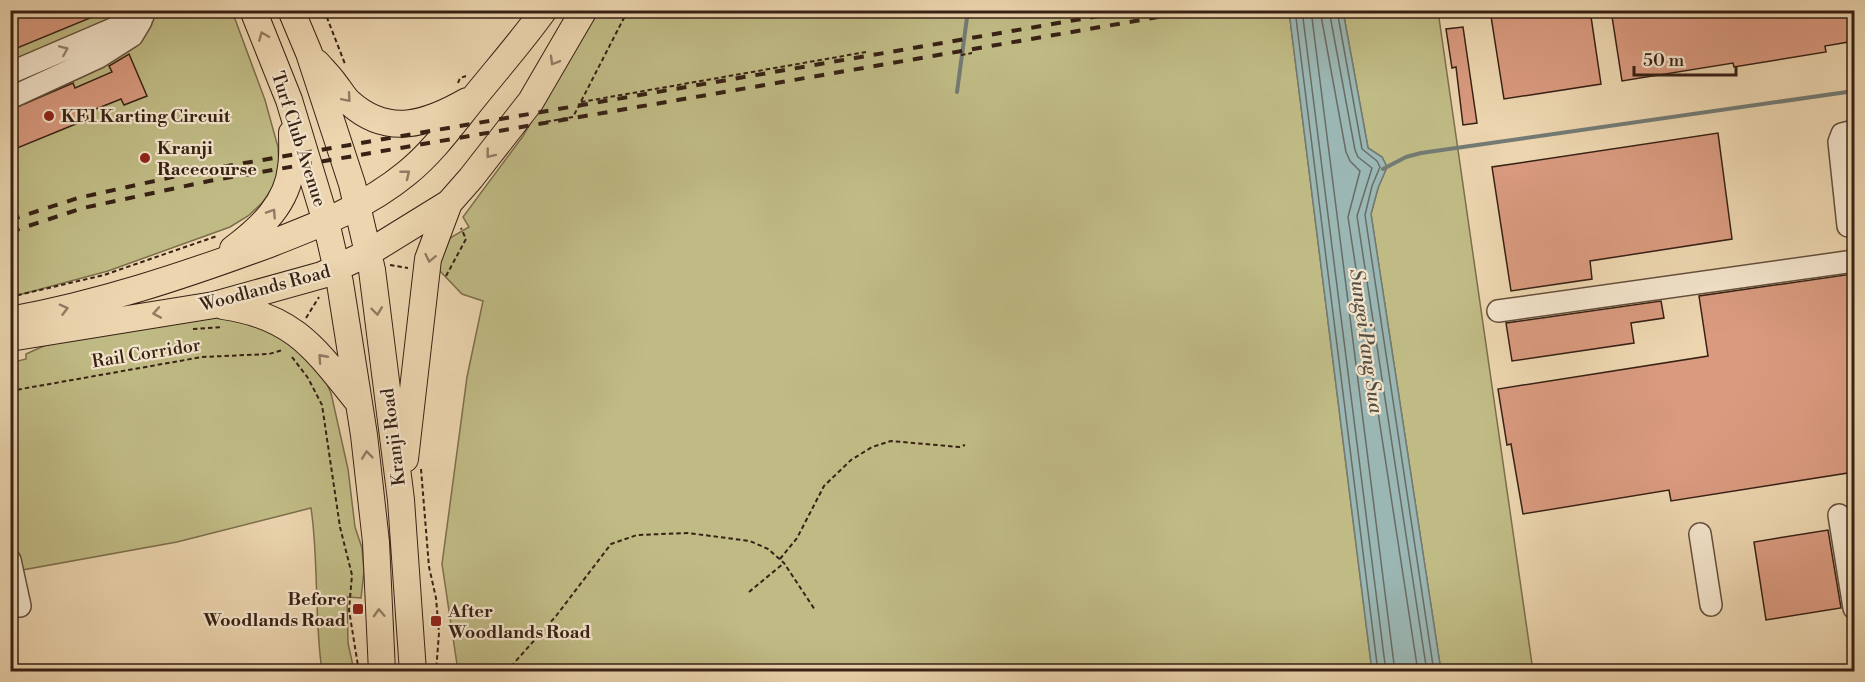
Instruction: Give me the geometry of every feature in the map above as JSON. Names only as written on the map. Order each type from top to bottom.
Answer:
[{"type":"main road","name":"Turf Club Avenue","points":[[253,10],[289,100],[326,222],[337,269]]},
{"type":"main road","name":"Turf Club Avenue","points":[[291,10],[309,54],[357,205]]},
{"type":"main road","name":"Woodlands Road","points":[[10,320],[57,312],[213,265],[326,222],[377,196],[433,149],[467,85],[514,51],[544,10]]},
{"type":"main road","name":"Woodlands Road","points":[[10,338],[214,305],[300,282],[337,269],[454,214],[471,178],[531,101],[584,10]]},
{"type":"main road","points":[[309,54],[348,102],[372,117],[393,124],[426,121],[441,116],[467,85]]},
{"type":"main road","points":[[213,265],[266,223],[283,196],[291,169],[292,134],[289,100]]},
{"type":"main road","name":"Kranji Road","points":[[357,205],[372,270],[400,500],[413,672]]},
{"type":"main road","points":[[400,500],[428,259],[454,214]]},
{"type":"main road","name":"Kranji Road","points":[[337,269],[359,403],[376,542],[382,672]]},
{"type":"main road","points":[[214,305],[249,309],[286,326],[312,347],[359,403]]},
{"type":"street","points":[[10,73],[143,13]]},
{"type":"street","points":[[10,98],[99,57],[132,36],[143,13]]},
{"type":"street","points":[[1848,226],[1839,142],[1842,134],[1854,131]]},
{"type":"street","points":[[1498,311],[1854,261]]},
{"type":"street","points":[[1839,515],[1854,608]]},
{"type":"street","points":[[1700,534],[1711,605]]},
{"type":"street","points":[[10,560],[20,606]]},
{"type":"path","points":[[324,10],[346,68]]},
{"type":"path","points":[[533,124],[573,117],[628,10]]},
{"type":"path","points":[[581,102],[866,52]]},
{"type":"path","points":[[961,55],[972,53]]},
{"type":"path","points":[[440,276],[445,279],[466,239],[454,214]]},
{"type":"path","points":[[10,297],[104,275],[226,233]]},
{"type":"path","points":[[186,330],[231,328]]},
{"type":"path","name":"Rail Corridor","points":[[10,391],[202,357],[269,354],[285,349],[279,344]]},
{"type":"path","points":[[291,356],[308,378],[322,405],[340,527],[352,575],[349,610],[359,672]]},
{"type":"path","points":[[780,559],[797,538],[824,486],[851,460],[872,447],[891,441],[959,447],[965,445]]},
{"type":"path","points":[[422,469],[429,567],[436,598],[439,633],[436,672]]},
{"type":"path","points":[[506,672],[556,616],[601,555],[611,544],[621,539],[652,533],[688,533],[750,541],[768,549],[784,563],[815,610]]},
{"type":"path","points":[[749,592],[784,563]]},
{"type":"shaded area","name":"Kranji Racecourse","points":[[11,11],[232,11],[265,100],[278,147],[279,169],[275,185],[262,203],[248,216],[230,227],[108,271],[11,297]]},
{"type":"shaded area","points":[[599,11],[1289,11],[1372,671],[458,671],[442,564],[467,377],[483,301],[462,294],[438,269],[450,238],[469,227],[463,217],[523,136]]},
{"type":"shaded area","points":[[1343,11],[1438,11],[1533,671],[1441,671],[1371,214],[1387,167],[1382,157],[1368,148]]},
{"type":"shaded area","points":[[211,316],[278,331],[319,368],[331,393],[348,469],[355,527],[362,548],[364,571],[361,598],[347,597],[348,643],[353,666],[367,665],[368,671],[322,671],[311,508],[177,542],[11,572],[10,363],[26,359],[26,354],[46,345]]},
{"type":"water","name":"Sungei Pang Sua","points":[[1289,11],[1343,11],[1368,148],[1382,157],[1387,167],[1371,214],[1441,671],[1372,671]]},
{"type":"building","points":[[10,10],[107,10],[107,11],[10,51]]},
{"type":"building","points":[[1490,10],[1590,10],[1601,84],[1504,99]]},
{"type":"building","points":[[1611,10],[1853,10],[1854,41],[1825,46],[1826,52],[1734,67],[1733,63],[1622,81]]},
{"type":"building","points":[[1463,27],[1477,123],[1463,125],[1456,67],[1452,68],[1446,29]]},
{"type":"building","points":[[129,54],[147,96],[124,105],[121,99],[86,113],[88,119],[10,151],[10,110],[73,83],[75,88],[112,72],[109,66]]},
{"type":"building","points":[[1718,133],[1732,239],[1590,261],[1592,279],[1511,291],[1492,167]]},
{"type":"building","points":[[1852,274],[1854,290],[1854,472],[1671,501],[1669,490],[1523,514],[1511,444],[1507,445],[1498,389],[1708,356],[1699,296]]},
{"type":"building","points":[[1661,301],[1664,318],[1631,323],[1634,343],[1512,361],[1506,323]]},
{"type":"building","points":[[1828,530],[1841,608],[1766,620],[1754,542]]},
{"type":"waterway","points":[[957,92],[968,10]]},
{"type":"waterway","points":[[1383,169],[1406,157],[1421,153],[1854,91]]},
{"type":"railway","points":[[10,220],[78,198],[204,170],[1134,10]]},
{"type":"railway","points":[[10,232],[83,208],[209,181],[1199,10]]},
{"type":"place","name":"KF1 Karting Circuit","points":[[49,116]]},
{"type":"place","name":"Kranji Racecourse","points":[[145,158]]},
{"type":"place","name":"Before Woodlands Road","points":[[358,609]]},
{"type":"place","name":"After Woodlands Road","points":[[436,621]]}]
